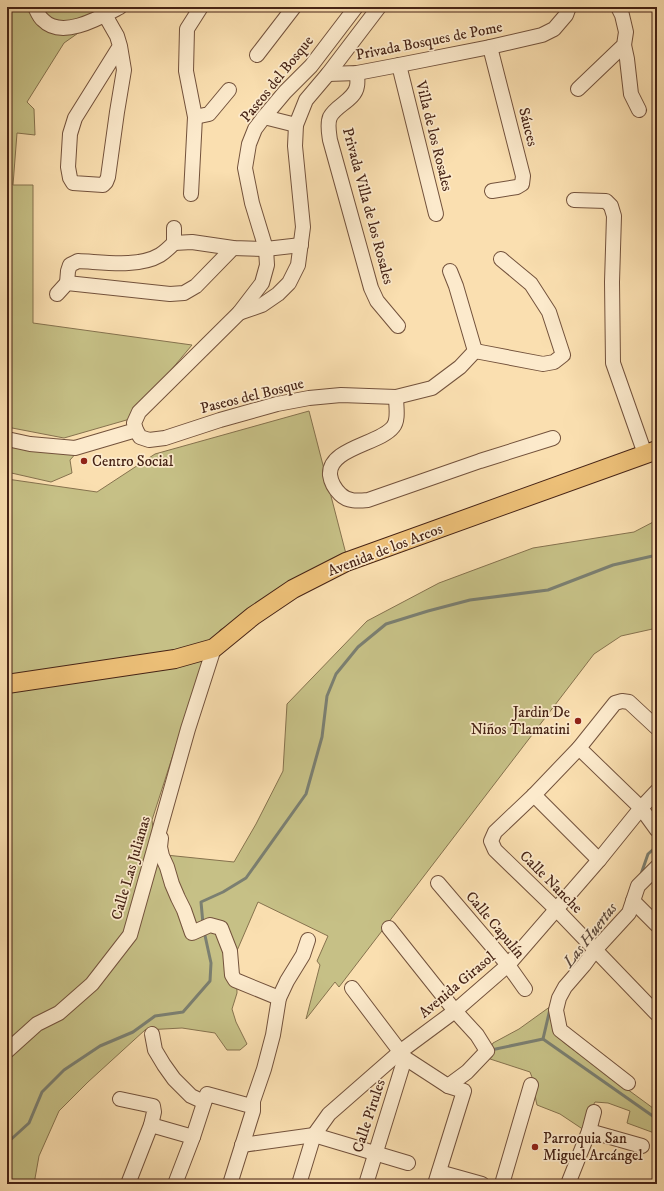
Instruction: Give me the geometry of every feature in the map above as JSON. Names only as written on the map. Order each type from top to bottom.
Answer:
[{"type":"main road","name":"Avenida de los Arcos","points":[[7,684],[175,659],[214,648],[253,616],[293,589],[346,562],[651,452]]},
{"type":"street","points":[[35,7],[43,20],[53,26],[65,28],[84,24],[120,7]]},
{"type":"street","points":[[191,194],[195,117],[186,71],[187,29],[201,7]]},
{"type":"street","points":[[257,55],[294,7]]},
{"type":"street","name":"Paseos del Bosque","points":[[356,7],[311,66],[284,92],[264,117],[255,129],[249,144],[245,168],[252,203],[266,249],[267,265],[262,283],[239,313],[139,412],[134,423],[136,430],[140,436],[149,440],[165,438],[220,420],[277,404],[310,398],[342,395],[396,397],[432,388],[460,367],[475,351]]},
{"type":"street","name":"Paseos del Bosque","points":[[239,313],[262,305],[278,294],[289,283],[298,265],[302,245],[303,227],[295,146],[296,125],[306,100],[328,74],[379,7]]},
{"type":"street","name":"Privada Bosques de Pome","points":[[328,74],[357,73],[490,47],[542,35],[554,29],[566,15],[569,7]]},
{"type":"street","points":[[618,7],[622,15],[626,32],[624,45],[631,94],[638,110]]},
{"type":"street","points":[[105,15],[117,36],[120,46],[124,70],[108,177],[103,185],[73,183],[70,178],[68,167],[70,134],[75,118],[120,46]]},
{"type":"street","points":[[578,89],[624,45]]},
{"type":"street","name":"Sáuces","points":[[490,47],[523,176],[522,184],[517,187],[492,191]]},
{"type":"street","name":"Villa de los Rosales","points":[[399,65],[436,214]]},
{"type":"street","name":"Privada Villa de los Rosales","points":[[357,73],[357,87],[353,95],[336,109],[330,117],[328,129],[371,288],[377,300],[398,326]]},
{"type":"street","points":[[195,117],[209,114],[229,90]]},
{"type":"street","points":[[264,117],[296,125]]},
{"type":"street","points":[[574,200],[606,202],[611,206],[614,216],[612,282],[613,363],[651,452]]},
{"type":"street","points":[[174,228],[174,243]]},
{"type":"street","points":[[57,294],[67,283],[70,264],[78,261],[133,263],[147,261],[161,254],[174,243],[192,242],[233,248],[266,249],[302,245]]},
{"type":"street","points":[[67,283],[170,294],[184,293],[196,286],[233,248]]},
{"type":"street","points":[[450,271],[456,286],[475,351],[544,364],[554,362],[563,355],[549,312],[531,284],[501,259]]},
{"type":"street","points":[[396,397],[397,416],[395,426],[387,434],[347,452],[334,461],[330,469],[330,477],[334,487],[341,495],[354,501],[368,500],[480,461],[554,438]]},
{"type":"street","points":[[7,439],[30,444],[74,448],[136,430]]},
{"type":"street","name":"Calle Las Julianas","points":[[7,1051],[37,1024],[59,1013],[92,984],[130,935],[188,729],[214,648]]},
{"type":"street","points":[[599,860],[534,795],[578,748],[615,703],[622,701],[629,702],[657,728]]},
{"type":"street","points":[[578,748],[641,808],[657,830]]},
{"type":"street","name":"Avenida Girasol","points":[[299,1184],[314,1135],[329,1114],[508,966],[657,791]]},
{"type":"street","name":"Calle Nanche","points":[[534,795],[494,832],[491,841],[495,850],[556,909],[657,1014]]},
{"type":"street","points":[[163,817],[160,847],[162,856],[174,890],[184,910],[192,932],[210,925],[221,928],[230,951],[232,975],[235,980],[279,998]]},
{"type":"street","points":[[628,1083],[560,1030],[556,1010],[559,998],[565,987],[584,965],[592,947],[629,912],[638,886],[657,867]]},
{"type":"street","name":"Calle Capulín","points":[[438,883],[508,966],[525,989]]},
{"type":"street","points":[[633,901],[657,925]]},
{"type":"street","points":[[389,928],[476,1035],[487,1051],[467,1072],[448,1086]]},
{"type":"street","points":[[230,1184],[253,1111],[253,1100],[271,1043],[279,998],[287,981],[303,955],[308,940]]},
{"type":"street","points":[[352,988],[403,1054],[448,1086],[464,1091],[437,1178],[482,1184]]},
{"type":"street","points":[[152,1034],[155,1050],[164,1065],[174,1079],[191,1096],[251,1106],[252,1108]]},
{"type":"street","name":"Calle Pirules","points":[[366,1184],[403,1054]]},
{"type":"street","points":[[502,1184],[531,1086]]},
{"type":"street","points":[[175,1184],[193,1137],[205,1098]]},
{"type":"street","points":[[120,1099],[153,1106],[154,1112],[151,1125],[128,1184]]},
{"type":"street","points":[[568,1184],[589,1131],[594,1112]]},
{"type":"street","points":[[151,1125],[193,1137]]},
{"type":"street","points":[[589,1131],[642,1146]]},
{"type":"street","points":[[242,1145],[314,1135],[408,1163]]},
{"type":"shaded area","points":[[7,7],[115,7],[64,43],[27,102],[34,109],[35,135],[17,133],[13,185],[33,185],[33,323],[192,345],[130,419],[64,438],[7,427]]},
{"type":"shaded area","points":[[309,411],[346,554],[220,630],[191,699],[152,820],[156,854],[234,862],[256,824],[283,771],[287,704],[367,621],[439,583],[533,548],[634,532],[657,520],[657,628],[621,636],[594,654],[339,987],[335,982],[306,1019],[320,965],[317,961],[328,936],[258,902],[236,953],[237,993],[232,1009],[236,1022],[247,1044],[240,1050],[227,1050],[215,1033],[182,1028],[145,1030],[88,1082],[59,1111],[39,1156],[34,1184],[7,1184],[7,479],[97,492],[155,454]]},
{"type":"shaded area","points":[[7,438],[78,451],[70,460],[72,473],[51,482],[7,472]]},
{"type":"shaded area","points":[[551,1006],[554,1034],[657,1111],[657,1134],[627,1123],[630,1111],[608,1103],[595,1102],[590,1111],[584,1130],[560,1114],[537,1105],[533,1080],[530,1072],[484,1057],[493,1043],[519,1029]]},
{"type":"waterway","points":[[203,924],[201,902],[223,892],[246,878],[306,794],[322,737],[327,696],[336,674],[358,647],[386,624],[470,600],[548,590],[613,565],[657,555]]},
{"type":"waterway","name":"Las Huertas","points":[[640,877],[648,854],[657,846]]},
{"type":"waterway","points":[[7,1143],[29,1123],[42,1092],[64,1070],[100,1046],[133,1032],[155,1016],[183,1012],[210,981],[211,963],[204,931]]},
{"type":"waterway","name":"Las Huertas","points":[[543,1039],[550,1009]]},
{"type":"waterway","name":"Las Huertas","points":[[491,1050],[543,1039],[657,1119]]},
{"type":"place","name":"Centro Social","points":[[84,461]]},
{"type":"place","name":"Jardin De Niños Tlamatini","points":[[578,721]]},
{"type":"place","name":"Parroquia San Miguel Arcángel","points":[[535,1147]]}]
